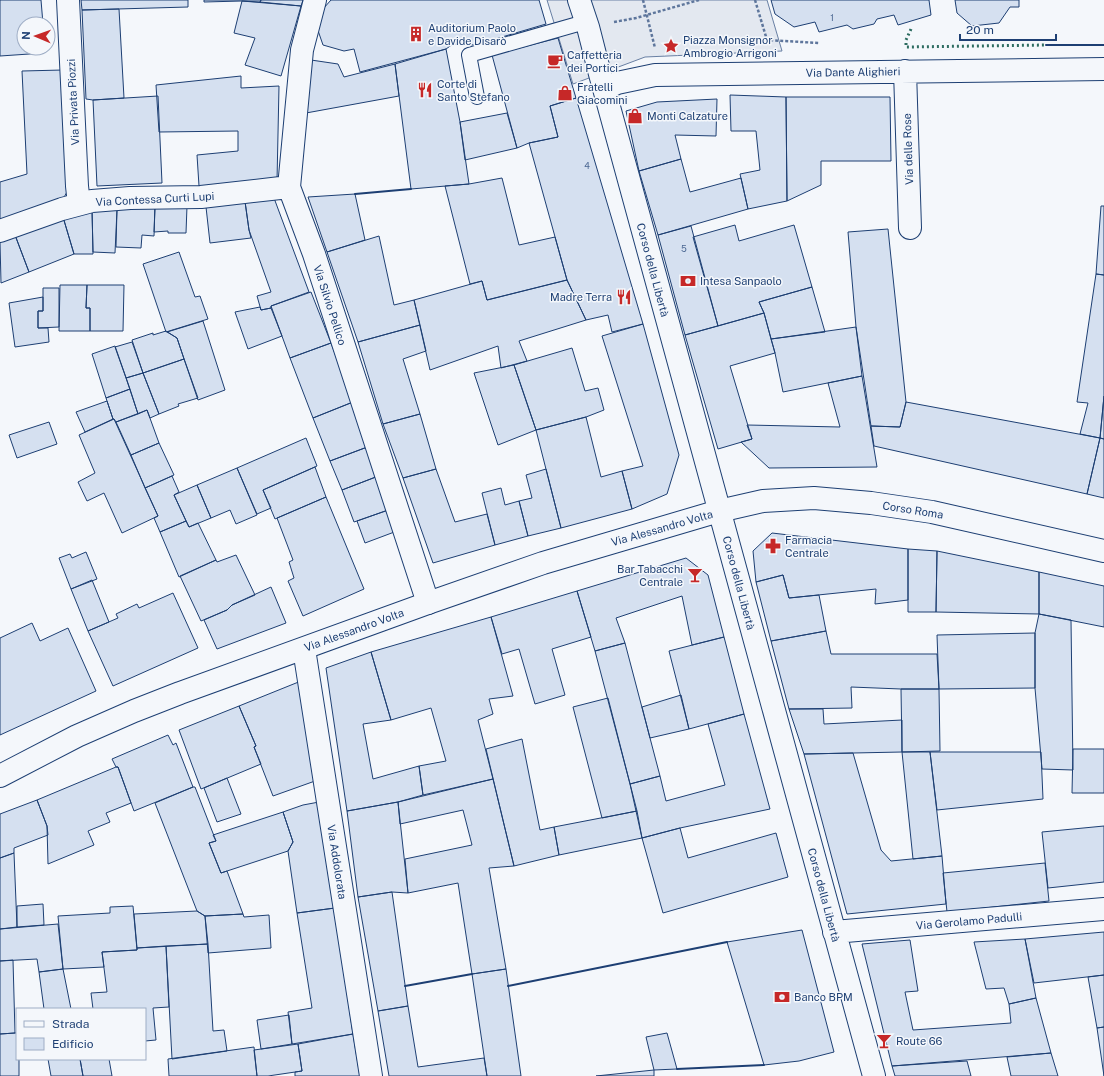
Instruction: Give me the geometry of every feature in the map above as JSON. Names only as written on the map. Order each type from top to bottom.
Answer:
[{"type":"street","name":"Via Privata Piozzi","points":[[68,0],[79,204]]},
{"type":"street","name":"Via Silvio Pellico","points":[[315,0],[302,50],[289,187],[314,254],[428,603]]},
{"type":"street","points":[[579,0],[587,24],[604,89]]},
{"type":"street","name":"Via Dante Alighieri","points":[[604,89],[617,83],[655,75],[1104,69]]},
{"type":"street","name":"Via delle Rose","points":[[905,71],[910,228]]},
{"type":"street","name":"Corso della Libertà","points":[[604,89],[874,1076]]},
{"type":"street","name":"Via Contessa Curti Lupi","points":[[0,232],[33,219],[79,204],[107,199],[201,197],[289,187]]},
{"type":"street","name":"Corso Roma","points":[[719,511],[763,501],[814,498],[871,503],[932,512],[1104,551]]},
{"type":"street","name":"Via Alessandro Volta","points":[[0,776],[77,736],[187,691],[428,603],[543,563],[719,511]]},
{"type":"street","name":"Via Addolorata","points":[[304,649],[371,1076]]},
{"type":"street","name":"Via Gerolamo Padulli","points":[[834,932],[1104,909]]},
{"type":"lane","points":[[477,97],[470,55],[587,24]]},
{"type":"path","points":[[643,0],[657,57],[655,75]]},
{"type":"path","points":[[587,24],[647,15],[699,0]]},
{"type":"path","points":[[755,0],[767,40],[825,43]]},
{"type":"shaded area","name":"Piazza Monsignor Ambrogio Arrigoni","points":[[547,0],[767,0],[782,51],[645,57],[573,84]]},
{"type":"building","points":[[0,0],[41,0],[42,16],[16,16],[16,55],[0,56]]},
{"type":"building","points":[[81,0],[188,0],[188,7],[82,10]]},
{"type":"building","points":[[204,0],[261,0],[260,2],[204,2]]},
{"type":"building","points":[[261,0],[303,0],[301,6],[260,2]]},
{"type":"building","name":"Auditorium Paolo e Davide Disarò","points":[[331,0],[539,0],[546,24],[475,45],[453,44],[446,49],[360,72],[354,49],[344,51],[323,45],[314,19]]},
{"type":"building","points":[[771,0],[929,0],[931,15],[898,25],[894,15],[877,19],[874,24],[853,29],[847,25],[819,32],[815,22],[794,27],[775,14]]},
{"type":"building","points":[[955,0],[1019,0],[1019,7],[1010,7],[999,23],[972,26],[957,13]]},
{"type":"building","points":[[242,1],[301,6],[281,76],[245,65],[255,38],[234,33]]},
{"type":"building","points":[[119,9],[124,98],[86,99],[82,10]]},
{"type":"building","points":[[558,38],[576,98],[550,106],[558,137],[529,143],[517,148],[492,55]]},
{"type":"building","points":[[446,49],[460,122],[469,184],[411,189],[395,64]]},
{"type":"building","points":[[311,60],[338,64],[344,77],[395,64],[399,96],[306,113]]},
{"type":"building","points":[[63,70],[67,192],[59,206],[0,223],[0,182],[27,174],[22,71]]},
{"type":"building","points":[[241,76],[241,88],[279,86],[277,181],[199,186],[197,155],[238,151],[238,131],[159,132],[156,85]]},
{"type":"building","points":[[730,95],[786,97],[787,201],[748,209],[740,174],[760,170],[756,131],[731,131]]},
{"type":"building","points":[[158,96],[162,183],[97,186],[93,100]]},
{"type":"building","points":[[786,97],[890,97],[891,161],[821,161],[821,185],[787,201]]},
{"type":"building","points":[[576,98],[643,324],[612,332],[608,315],[586,320],[567,280],[529,143],[558,137],[550,106]]},
{"type":"building","points":[[717,99],[716,136],[675,135],[681,159],[639,171],[626,111],[657,102]]},
{"type":"building","points":[[507,113],[517,148],[465,160],[460,122]]},
{"type":"building","points":[[681,159],[690,192],[741,178],[748,209],[658,235],[639,171]]},
{"type":"building","points":[[502,178],[519,245],[555,237],[567,280],[487,300],[482,281],[470,284],[445,186],[469,184]]},
{"type":"building","points":[[355,194],[365,240],[327,252],[308,197]]},
{"type":"building","points":[[274,198],[309,292],[271,306],[271,308],[261,310],[257,296],[271,292],[249,230],[245,202]]},
{"type":"building","points":[[245,201],[251,238],[210,243],[206,207]]},
{"type":"building","points":[[155,206],[154,236],[142,235],[141,248],[116,247],[117,208]]},
{"type":"building","points":[[155,206],[187,206],[186,233],[168,233],[168,231],[154,232]]},
{"type":"building","points":[[1101,206],[1104,206],[1104,275],[1096,274]]},
{"type":"building","points":[[92,209],[93,254],[74,254],[63,217]]},
{"type":"building","points":[[92,209],[117,210],[115,253],[93,252]]},
{"type":"building","points":[[63,217],[74,254],[29,272],[15,235]]},
{"type":"building","points":[[735,225],[739,241],[794,225],[812,287],[759,302],[764,313],[718,326],[693,237]]},
{"type":"building","name":"Intesa Sanpaolo","points":[[691,226],[718,326],[685,335],[658,235]]},
{"type":"building","points":[[888,229],[906,402],[900,427],[871,426],[856,327],[848,232]]},
{"type":"building","points":[[15,235],[29,272],[1,283],[0,242]]},
{"type":"building","points":[[379,236],[394,305],[414,300],[420,325],[358,342],[327,252]]},
{"type":"building","points":[[179,252],[195,297],[200,296],[208,319],[166,332],[143,264]]},
{"type":"building","points":[[1096,274],[1104,275],[1104,396],[1100,438],[1080,434],[1088,403],[1077,402]]},
{"type":"building","points":[[567,280],[586,320],[519,341],[527,361],[501,368],[498,346],[430,370],[414,300],[482,281],[487,300]]},
{"type":"building","points":[[60,285],[87,285],[86,308],[90,308],[90,331],[59,331]]},
{"type":"building","points":[[87,285],[124,285],[123,331],[90,331],[90,308],[86,308]]},
{"type":"building","points":[[812,287],[825,332],[771,339],[764,313],[759,302]]},
{"type":"building","points":[[43,288],[59,288],[59,327],[38,328],[38,311],[43,311]]},
{"type":"building","points":[[311,292],[331,343],[290,358],[271,306]]},
{"type":"building","points":[[43,297],[43,311],[38,311],[38,328],[48,328],[49,342],[15,347],[9,303]]},
{"type":"building","points":[[260,307],[261,310],[271,308],[282,336],[248,349],[235,312]]},
{"type":"building","points":[[764,313],[775,353],[730,366],[752,439],[718,449],[685,335]]},
{"type":"building","points":[[203,321],[225,390],[198,400],[177,338],[167,332]]},
{"type":"building","points":[[643,324],[679,455],[667,494],[632,509],[622,471],[643,466],[602,336]]},
{"type":"building","points":[[420,325],[426,351],[403,359],[420,414],[383,424],[358,342]]},
{"type":"building","points":[[856,327],[862,376],[783,392],[771,339]]},
{"type":"building","points":[[166,331],[177,338],[184,359],[143,373],[132,340],[153,333],[153,335]]},
{"type":"building","points":[[132,342],[143,373],[126,378],[115,347]]},
{"type":"building","points":[[331,343],[353,402],[313,418],[290,358]]},
{"type":"building","points":[[115,346],[130,389],[106,398],[92,354]]},
{"type":"building","points":[[572,348],[585,391],[598,388],[604,410],[586,417],[536,430],[514,365]]},
{"type":"building","points":[[184,359],[198,398],[178,404],[179,406],[159,414],[143,373]]},
{"type":"building","points":[[514,365],[536,430],[498,445],[474,373]]},
{"type":"building","points":[[143,373],[159,414],[150,418],[147,410],[138,414],[126,378]]},
{"type":"building","points":[[862,376],[877,467],[769,468],[741,442],[752,439],[747,425],[840,427],[828,383]]},
{"type":"building","points":[[130,389],[138,414],[116,422],[113,419],[106,398]]},
{"type":"building","points":[[1104,396],[1104,439],[1100,438]]},
{"type":"building","points":[[107,401],[113,419],[85,432],[76,412]]},
{"type":"building","points":[[353,402],[370,446],[330,461],[313,418]]},
{"type":"building","points":[[906,402],[1100,438],[1087,494],[874,446],[871,426],[900,427]]},
{"type":"building","points":[[147,410],[159,443],[131,455],[116,422]]},
{"type":"building","points":[[420,414],[436,469],[403,478],[383,424]]},
{"type":"building","points":[[586,417],[601,477],[622,471],[632,509],[561,528],[536,430]]},
{"type":"building","points":[[114,419],[158,516],[122,533],[104,493],[87,501],[78,482],[95,473],[79,435]]},
{"type":"building","points":[[49,422],[57,444],[17,458],[9,435]]},
{"type":"building","points":[[306,438],[317,466],[263,490],[271,508],[257,514],[237,468]]},
{"type":"building","points":[[1100,438],[1104,439],[1104,498],[1087,494]]},
{"type":"building","points":[[159,443],[174,475],[145,488],[131,455]]},
{"type":"building","points":[[370,446],[381,475],[342,490],[330,461]]},
{"type":"building","points":[[315,467],[326,497],[275,519],[263,490]]},
{"type":"building","points":[[237,468],[257,515],[236,524],[230,510],[211,518],[197,485]]},
{"type":"building","points":[[436,469],[455,522],[487,514],[495,545],[433,563],[403,478]]},
{"type":"building","points":[[546,469],[561,528],[528,536],[519,501],[532,498],[526,475]]},
{"type":"building","points":[[381,475],[394,508],[354,522],[342,490]]},
{"type":"building","points":[[172,476],[179,492],[174,495],[186,521],[160,532],[154,518],[158,516],[145,488]]},
{"type":"building","points":[[197,485],[211,518],[189,527],[174,495]]},
{"type":"building","points":[[501,488],[505,505],[519,501],[528,536],[495,545],[482,493]]},
{"type":"building","points":[[326,497],[364,589],[303,616],[288,581],[294,578],[289,562],[293,560],[277,518]]},
{"type":"building","points":[[391,509],[397,531],[365,543],[357,521]]},
{"type":"building","points":[[186,521],[189,527],[198,523],[216,560],[179,577],[160,532]]},
{"type":"building","points":[[772,533],[908,549],[908,600],[875,604],[876,589],[789,598],[783,575],[756,582],[753,551]]},
{"type":"building","points":[[908,549],[937,551],[936,612],[908,612]]},
{"type":"building","points":[[937,551],[1039,572],[1039,614],[936,612]]},
{"type":"building","points":[[86,552],[97,579],[71,589],[59,558],[70,554],[72,558]]},
{"type":"building","points":[[236,555],[255,595],[232,605],[227,610],[201,621],[180,576],[216,560],[217,562]]},
{"type":"building","points":[[686,558],[708,575],[724,637],[692,645],[682,596],[616,618],[625,643],[595,651],[577,591]]},
{"type":"building","points":[[1039,572],[1104,586],[1104,627],[1039,614]]},
{"type":"building","points":[[783,575],[789,598],[819,595],[826,631],[771,641],[756,582]]},
{"type":"building","points":[[92,580],[109,622],[88,631],[71,589]]},
{"type":"building","points":[[271,587],[286,623],[217,649],[204,620]]},
{"type":"building","points":[[577,591],[591,637],[552,649],[565,695],[535,704],[519,649],[502,654],[491,617]]},
{"type":"building","points":[[173,593],[198,648],[113,686],[88,631],[118,618],[116,614],[137,604],[139,608]]},
{"type":"building","points":[[1039,614],[1071,620],[1073,770],[1042,769],[1035,688],[1035,633]]},
{"type":"building","points":[[491,617],[513,696],[489,699],[493,714],[478,720],[493,779],[423,795],[419,766],[446,761],[431,708],[391,720],[371,652]]},
{"type":"building","points":[[32,623],[40,641],[68,628],[96,691],[0,735],[0,638]]},
{"type":"building","points":[[826,631],[831,654],[937,654],[939,689],[851,687],[852,708],[789,709],[771,641]]},
{"type":"building","points":[[1035,633],[1035,688],[939,689],[937,635]]},
{"type":"building","points":[[724,637],[744,714],[689,729],[669,651]]},
{"type":"building","points":[[625,643],[660,776],[630,784],[595,651]]},
{"type":"building","points":[[371,652],[391,720],[363,724],[373,779],[419,766],[423,795],[398,802],[347,811],[326,668]]},
{"type":"building","points":[[301,681],[315,781],[273,796],[254,747],[256,746],[239,706]]},
{"type":"building","points":[[901,689],[939,689],[940,751],[902,752]]},
{"type":"building","points":[[681,695],[689,729],[650,738],[642,707]]},
{"type":"building","points":[[608,698],[637,811],[602,818],[573,707]]},
{"type":"building","points":[[239,706],[256,746],[254,747],[261,764],[201,789],[179,730]]},
{"type":"building","points":[[789,709],[823,709],[824,724],[902,720],[902,752],[804,754]]},
{"type":"building","points":[[744,714],[770,809],[680,828],[642,838],[630,784],[660,776],[666,801],[725,785],[708,724]]},
{"type":"building","points":[[168,735],[173,745],[176,743],[193,787],[134,811],[118,767],[116,767],[112,759]]},
{"type":"building","points":[[522,739],[540,830],[554,827],[559,855],[514,866],[486,749]]},
{"type":"building","points":[[1073,749],[1104,749],[1104,793],[1072,793]]},
{"type":"building","points":[[902,752],[930,752],[942,856],[913,859]]},
{"type":"building","points":[[930,752],[1041,752],[1043,799],[937,810]]},
{"type":"building","points":[[853,753],[881,850],[891,861],[942,856],[946,904],[847,914],[804,754]]},
{"type":"building","points":[[118,767],[131,803],[106,813],[110,822],[88,831],[94,845],[48,864],[47,826],[37,800]]},
{"type":"building","points":[[227,778],[241,814],[217,822],[204,788]]},
{"type":"building","points":[[493,779],[514,866],[489,868],[506,969],[472,974],[458,883],[408,893],[405,859],[472,845],[463,810],[400,824],[398,802]]},
{"type":"building","points":[[195,787],[216,841],[209,843],[221,873],[227,871],[243,914],[205,916],[197,911],[155,803]]},
{"type":"building","points":[[37,800],[47,826],[48,835],[14,848],[14,853],[0,858],[0,814]]},
{"type":"building","points":[[319,802],[335,908],[297,913],[288,851],[293,842],[283,812],[303,805]]},
{"type":"building","points":[[398,802],[408,893],[392,892],[358,897],[347,811]]},
{"type":"building","points":[[637,811],[642,838],[559,855],[554,827]]},
{"type":"building","points":[[283,812],[293,842],[288,851],[221,873],[209,843],[216,841],[213,835]]},
{"type":"building","points":[[1104,826],[1104,882],[1048,888],[1042,832]]},
{"type":"building","points":[[680,828],[688,858],[776,833],[788,877],[663,913],[642,838]]},
{"type":"building","points":[[14,853],[17,927],[0,929],[0,858]]},
{"type":"building","points":[[1045,863],[1049,901],[947,912],[943,873]]},
{"type":"building","points":[[392,892],[408,1006],[378,1011],[358,897]]},
{"type":"building","points":[[43,904],[44,925],[17,927],[17,906]]},
{"type":"building","points":[[133,906],[137,950],[102,952],[104,967],[63,969],[58,916],[110,913],[110,907]]},
{"type":"building","points":[[335,908],[353,1034],[292,1044],[288,1012],[312,1008],[297,913]]},
{"type":"building","points":[[197,911],[205,916],[208,944],[137,948],[134,914]]},
{"type":"building","points":[[243,914],[244,917],[269,915],[271,948],[208,953],[205,916]]},
{"type":"building","points":[[58,924],[63,969],[39,972],[37,959],[0,961],[0,929]]},
{"type":"building","name":"Banco BPM","points":[[802,930],[834,1052],[799,1061],[764,1065],[727,942]]},
{"type":"building","points":[[1104,932],[1104,975],[1034,983],[1025,939]]},
{"type":"building","points":[[1025,939],[1036,998],[1009,1004],[1004,988],[986,989],[974,942]]},
{"type":"building","points":[[910,940],[918,991],[905,992],[913,1030],[1011,1023],[1009,1004],[1036,998],[1051,1053],[892,1066],[862,944]]},
{"type":"building","points":[[208,944],[213,1031],[224,1030],[227,1051],[172,1059],[166,946]]},
{"type":"building","points":[[166,946],[169,1007],[153,1008],[156,1040],[146,1041],[146,1008],[93,1008],[91,993],[107,992],[102,952],[137,950],[137,948]]},
{"type":"building","points":[[13,960],[15,1033],[0,1034],[0,961]]},
{"type":"building","points":[[63,969],[71,1008],[44,1008],[39,972]]},
{"type":"building","points":[[506,969],[521,1076],[487,1076],[472,974]]},
{"type":"building","points":[[1104,975],[1104,1027],[1097,1028],[1088,977]]},
{"type":"building","points":[[408,1006],[418,1067],[484,1058],[487,1076],[389,1076],[378,1011]]},
{"type":"building","points":[[289,1015],[292,1044],[261,1049],[257,1020]]},
{"type":"building","points":[[1104,1027],[1104,1076],[1097,1028]]},
{"type":"building","points":[[16,1033],[16,1060],[19,1060],[19,1076],[0,1076],[0,1034]]},
{"type":"building","points":[[667,1033],[677,1069],[654,1070],[646,1037]]},
{"type":"building","points":[[353,1034],[360,1076],[295,1076],[295,1072],[302,1071],[298,1044]]},
{"type":"building","points":[[298,1044],[302,1071],[268,1076],[257,1076],[254,1050]]},
{"type":"building","points":[[254,1047],[257,1076],[169,1076],[168,1059]]},
{"type":"building","points":[[1051,1053],[1058,1076],[1011,1076],[1007,1057]]},
{"type":"building","points":[[48,1060],[80,1060],[83,1076],[51,1076]]},
{"type":"building","points":[[80,1060],[109,1060],[112,1076],[83,1076]]},
{"type":"building","points":[[967,1061],[971,1076],[895,1076],[892,1066]]},
{"type":"building","points":[[654,1070],[654,1076],[596,1076]]},
{"type":"hedge","points":[[911,29],[906,40],[906,47],[1046,45]]},
{"type":"wall","points":[[1046,45],[1104,45]]},
{"type":"wall","points":[[355,194],[411,189]]},
{"type":"wall","points":[[508,986],[727,942]]},
{"type":"wall","points":[[405,986],[472,974]]},
{"type":"wall","points":[[677,1069],[764,1065]]},
{"type":"place","name":"Auditorium Paolo e Davide Disarò","points":[[416,34]]},
{"type":"place","name":"Piazza Monsignor Ambrogio Arrigoni","points":[[671,46]]},
{"type":"place","name":"Caffetteria dei Portici","points":[[555,61]]},
{"type":"place","name":"Corte di Santo Stefano","points":[[425,90]]},
{"type":"place","name":"Fratelli Giacomini","points":[[565,93]]},
{"type":"place","name":"Monti Calzature","points":[[635,116]]},
{"type":"place","name":"Intesa Sanpaolo","points":[[688,281]]},
{"type":"place","name":"Madre Terra","points":[[624,297]]},
{"type":"place","name":"Farmacia Centrale","points":[[773,546]]},
{"type":"place","name":"Bar Tabacchi Centrale","points":[[695,575]]},
{"type":"place","name":"Banco BPM","points":[[782,997]]},
{"type":"place","name":"Route 66","points":[[884,1041]]}]
